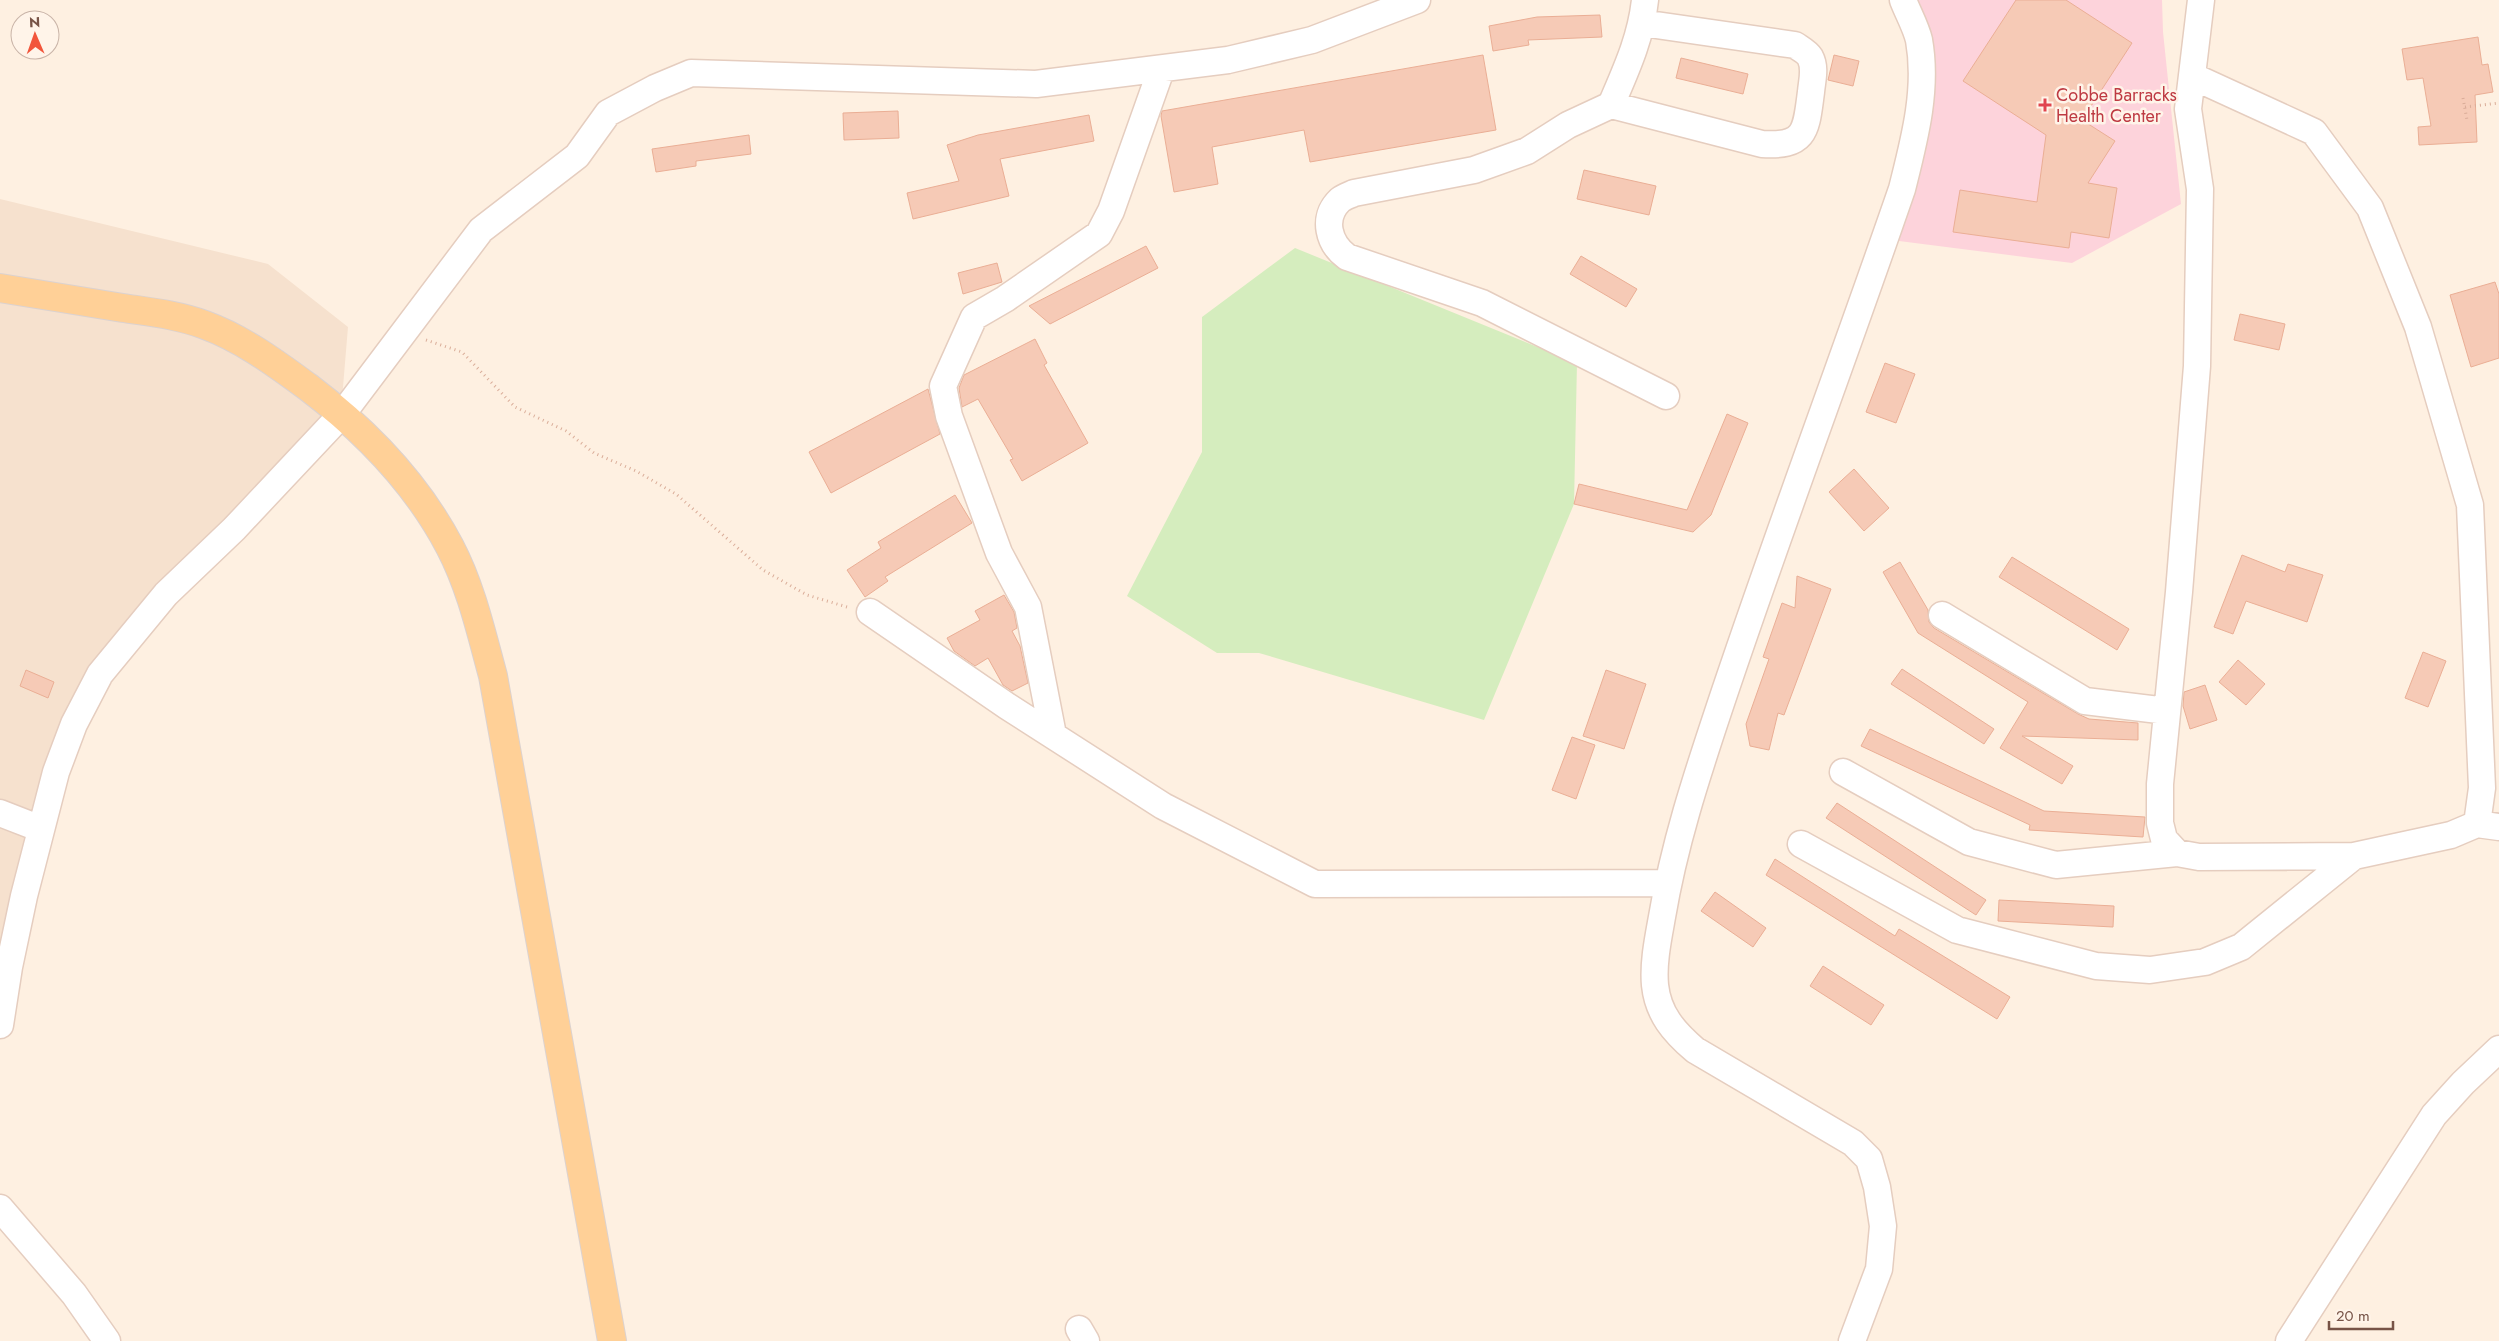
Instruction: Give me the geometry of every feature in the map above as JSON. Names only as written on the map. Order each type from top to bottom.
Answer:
[{"type":"main road","points":[[0,288],[168,315],[203,324],[236,339],[274,362],[343,413],[380,449],[414,489],[450,548],[476,613],[493,676],[612,1341]]},
{"type":"street","points":[[0,1025],[9,967],[56,772],[71,732],[100,674],[166,594],[241,522],[343,413],[402,332],[481,230],[577,156],[608,113],[655,88],[691,73],[1036,84],[1161,70],[1228,60],[1312,40],[1417,0]]},
{"type":"street","points":[[1852,1341],[1878,1269],[1879,1260],[1882,1226],[1877,1187],[1869,1159],[1853,1143],[1695,1050],[1672,1030],[1660,1006],[1655,986],[1656,949],[1681,825],[1763,579],[1902,189],[1916,133],[1922,76],[1919,39],[1903,0]]},
{"type":"street","points":[[2177,854],[2164,840],[2160,823],[2160,784],[2197,366],[2200,189],[2188,108],[2201,0]]},
{"type":"street","points":[[1611,105],[1635,49],[1644,11],[1795,45],[1809,55],[1814,68],[1806,127],[1798,137],[1783,145],[1762,144],[1611,105],[1568,125],[1527,151],[1474,170],[1354,193],[1340,200],[1332,213],[1329,235],[1336,249],[1347,257],[1482,303],[1666,396]]},
{"type":"street","points":[[1053,735],[1028,606],[999,554],[949,416],[943,386],[974,317],[1005,299],[1099,234],[1111,210],[1161,70]]},
{"type":"street","points":[[1843,772],[1969,842],[2056,865],[2177,854],[2199,857],[2354,856],[2488,825],[2482,788],[2490,749],[2470,505],[2418,328],[2370,208],[2314,132],[2192,76]]},
{"type":"street","points":[[870,612],[1053,735],[1163,806],[1315,884],[1668,883]]},
{"type":"street","points":[[1942,614],[2085,701],[2167,711]]},
{"type":"street","points":[[0,814],[41,830]]},
{"type":"street","points":[[1801,844],[1957,930],[2096,966],[2150,970],[2205,962],[2241,947],[2354,856]]},
{"type":"street","points":[[2289,1341],[2434,1115],[2463,1083],[2499,1050]]},
{"type":"street","points":[[0,1208],[74,1294],[107,1341]]},
{"type":"path","points":[[2463,98],[2467,120]]},
{"type":"path","points":[[2465,107],[2499,104]]},
{"type":"path","points":[[402,332],[462,352],[515,407],[566,431],[594,453],[636,471],[676,494],[763,570],[807,595],[870,612]]},
{"type":"shaded area","name":"Cobbe Barracks Health Center","points":[[1903,0],[2162,0],[2163,32],[2181,204],[2072,263],[1899,241],[1891,222],[1916,133]]},
{"type":"shaded area","points":[[0,199],[268,264],[348,327],[341,411],[147,624],[74,744],[0,965]]},
{"type":"green space","points":[[1295,248],[1577,363],[1574,504],[1484,720],[1259,653],[1217,653],[1127,596],[1202,452],[1202,317]]},
{"type":"building","points":[[2016,0],[2066,0],[2132,43],[2082,120],[2115,141],[2088,183],[2117,188],[2109,238],[2071,232],[2069,248],[1953,232],[1960,190],[2037,202],[2046,135],[1963,81]]},
{"type":"building","points":[[1600,15],[1602,37],[1528,40],[1529,45],[1493,51],[1489,26],[1537,17]]},
{"type":"building","points":[[2478,37],[2482,65],[2488,64],[2493,92],[2475,95],[2477,142],[2419,145],[2418,127],[2431,126],[2423,78],[2407,80],[2402,49]]},
{"type":"building","points":[[1483,55],[1496,130],[1310,162],[1304,130],[1212,147],[1218,184],[1174,192],[1161,116],[1162,111]]},
{"type":"building","points":[[1834,55],[1859,61],[1853,86],[1828,80]]},
{"type":"building","points":[[1681,58],[1748,74],[1743,94],[1676,78]]},
{"type":"building","points":[[898,111],[899,138],[844,140],[843,113]]},
{"type":"building","points":[[1089,115],[1094,141],[1000,159],[1009,196],[913,219],[907,193],[959,181],[947,145],[978,135]]},
{"type":"building","points":[[749,135],[751,154],[696,161],[696,166],[656,172],[652,149]]},
{"type":"building","points":[[1584,170],[1656,186],[1649,215],[1577,199]]},
{"type":"building","points":[[1146,246],[1158,268],[1050,324],[1029,306]]},
{"type":"building","points":[[1581,256],[1637,289],[1626,307],[1570,274]]},
{"type":"building","points":[[997,263],[1002,282],[963,294],[958,273]]},
{"type":"building","points":[[2495,282],[2499,294],[2499,358],[2471,367],[2450,295]]},
{"type":"building","points":[[2240,314],[2285,324],[2279,350],[2234,340]]},
{"type":"building","points":[[1035,339],[1047,363],[1044,365],[1088,443],[1022,481],[1010,460],[1013,459],[978,399],[962,407],[959,388],[964,375]]},
{"type":"building","points":[[1885,363],[1915,374],[1896,423],[1866,412]]},
{"type":"building","points":[[928,389],[940,434],[831,493],[809,452]]},
{"type":"building","points":[[1727,414],[1748,423],[1711,515],[1693,532],[1574,504],[1579,484],[1687,510]]},
{"type":"building","points":[[1854,469],[1889,508],[1864,531],[1829,492]]},
{"type":"building","points":[[955,495],[972,523],[885,577],[888,581],[865,597],[847,570],[881,548],[878,542]]},
{"type":"building","points":[[2242,555],[2285,572],[2288,564],[2323,575],[2307,622],[2246,601],[2233,634],[2214,627]]},
{"type":"building","points":[[2012,557],[2129,629],[2117,650],[1999,577]]},
{"type":"building","points":[[1900,562],[1928,610],[1929,622],[1934,628],[2078,714],[2089,719],[2138,723],[2138,740],[2022,736],[2073,766],[2062,784],[2000,748],[2028,702],[1918,633],[1883,572]]},
{"type":"building","points":[[1797,576],[1831,589],[1784,715],[1778,713],[1769,750],[1750,746],[1746,724],[1769,659],[1763,657],[1782,603],[1795,608]]},
{"type":"building","points":[[1004,595],[1014,612],[1017,628],[1012,631],[1020,646],[1028,683],[1012,691],[1003,685],[988,658],[975,666],[954,651],[947,638],[980,620],[975,611]]},
{"type":"building","points":[[2423,652],[2446,661],[2428,707],[2405,698]]},
{"type":"building","points":[[2238,660],[2265,684],[2246,705],[2219,682]]},
{"type":"building","points":[[1902,669],[1994,729],[1984,744],[1891,684]]},
{"type":"building","points":[[26,670],[54,682],[48,698],[20,686]]},
{"type":"building","points":[[1606,670],[1646,684],[1624,749],[1583,736]]},
{"type":"building","points":[[2205,685],[2217,720],[2190,729],[2183,706],[2184,692]]},
{"type":"building","points":[[1870,729],[2044,811],[2145,817],[2143,837],[2029,830],[2030,825],[1861,746]]},
{"type":"building","points":[[1572,737],[1595,745],[1576,799],[1552,790]]},
{"type":"building","points":[[1837,803],[1986,900],[1976,915],[1826,818]]},
{"type":"building","points":[[1775,859],[1895,936],[1899,929],[2010,997],[1997,1019],[1766,875]]},
{"type":"building","points":[[1715,892],[1766,928],[1753,947],[1701,911]]},
{"type":"building","points":[[1999,900],[2114,906],[2113,927],[1998,921]]},
{"type":"building","points":[[1823,966],[1884,1005],[1871,1025],[1810,986]]},
{"type":"place","name":"Cobbe Barracks Health Center","points":[[2045,105]]}]
